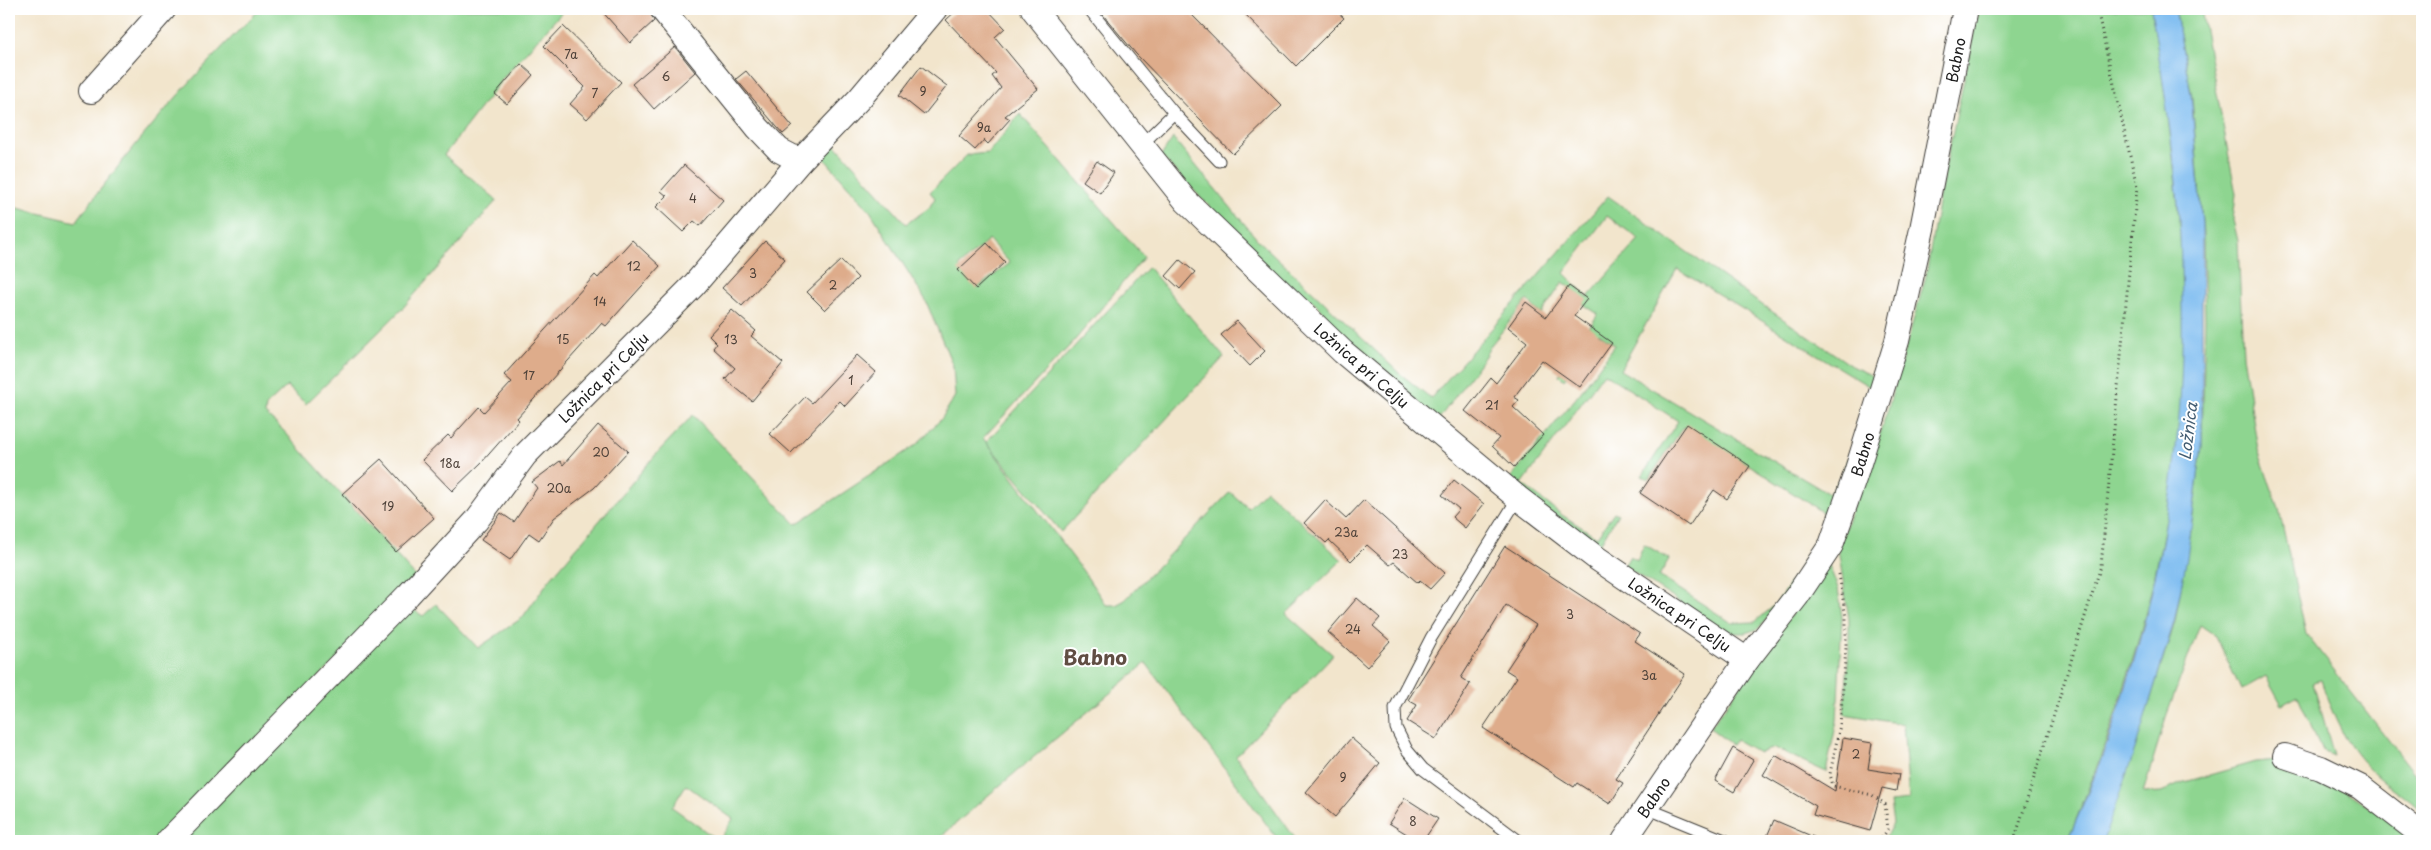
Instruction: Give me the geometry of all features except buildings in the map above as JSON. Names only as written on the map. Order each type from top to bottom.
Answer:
[{"type":"street","points":[[91,91],[164,9]]},
{"type":"street","points":[[662,9],[758,128],[779,150],[800,161]]},
{"type":"street","name":"Ložnica pri Celju","points":[[168,841],[408,595],[476,521],[525,455],[694,285],[800,161],[860,98],[935,9]]},
{"type":"street","name":"Ložnica pri Celju","points":[[1033,9],[1186,202],[1343,352],[1518,498],[1595,557],[1747,660]]},
{"type":"street","name":"Babno","points":[[1624,841],[1747,660],[1797,596],[1831,544],[1855,476],[1897,341],[1922,229],[1965,9]]},
{"type":"street","points":[[2285,756],[2320,768],[2360,787],[2422,835]]},
{"type":"lane","points":[[1089,9],[1174,113],[1220,161]]},
{"type":"lane","points":[[1141,145],[1174,113]]},
{"type":"lane","points":[[1518,498],[1431,638],[1410,677],[1396,708],[1396,728],[1407,750],[1423,769],[1519,841]]},
{"type":"lane","points":[[1646,808],[1727,841]]},
{"type":"path","points":[[2014,841],[2101,566],[2102,556],[2137,187],[2097,9]]},
{"type":"path","points":[[1831,544],[1837,562],[1846,618],[1844,684],[1840,725],[1830,774],[1833,786],[1872,795],[1885,804],[1888,829],[1880,841]]},
{"type":"green space","points":[[260,9],[565,9],[508,72],[444,155],[497,200],[401,310],[306,404],[287,386],[266,406],[265,414],[282,429],[416,577],[161,841],[9,841],[9,206],[76,222],[163,112]]},
{"type":"green space","points":[[1979,9],[2151,9],[2168,116],[2179,225],[2183,334],[2182,389],[2177,443],[2161,545],[2137,646],[2105,745],[2067,841],[1883,841],[1893,824],[1890,802],[1909,800],[1903,724],[1844,714],[1849,649],[1849,620],[1838,548],[1887,412],[1926,276],[1939,197]]},
{"type":"green space","points":[[2175,9],[2201,9],[2236,194],[2233,220],[2238,241],[2243,355],[2258,450],[2279,509],[2306,634],[2422,783],[2422,812],[2374,773],[2355,752],[2335,719],[2321,680],[2313,682],[2334,756],[2322,751],[2298,696],[2282,705],[2266,676],[2241,690],[2216,636],[2200,625],[2166,717],[2143,793],[2161,792],[2185,782],[2255,762],[2278,760],[2304,764],[2422,841],[2101,841],[2134,751],[2175,622],[2191,530],[2202,446],[2205,318],[2203,234],[2192,97]]},
{"type":"green space","points":[[1020,114],[1144,257],[1075,340],[983,438],[1083,571],[1106,605],[1116,605],[1125,600],[1230,492],[1248,508],[1266,490],[1342,560],[1286,614],[1333,655],[1236,756],[1297,841],[1279,841],[1146,663],[936,841],[719,841],[174,841],[406,605],[423,616],[436,604],[478,648],[522,618],[550,579],[658,452],[693,415],[796,524],[916,445],[942,418],[955,396],[953,366],[925,299],[870,211],[822,156],[833,142],[906,224],[929,208],[935,198],[930,192],[967,155],[988,153]],"holes":[[[989,240],[1010,263],[977,288],[959,266]],[[686,785],[733,819],[719,841],[672,807]]]},
{"type":"green space","points":[[1173,138],[1257,239],[1399,373],[1431,398],[1608,196],[1852,366],[1879,379],[1825,533],[1792,588],[1758,629],[1745,633],[1733,633],[1721,629],[1624,566],[1630,556],[1637,560],[1644,544],[1669,559],[1659,576],[1732,623],[1755,622],[1775,605],[1801,566],[1828,516],[1751,466],[1683,427],[1649,479],[1642,476],[1678,421],[1604,373],[1522,484],[1562,515],[1597,537],[1614,512],[1618,514],[1598,547],[1507,482],[1580,393],[1615,345],[1599,333],[1564,380],[1559,375],[1598,314],[1583,304],[1584,298],[1563,282],[1541,314],[1527,300],[1491,345],[1438,420],[1364,355],[1328,320],[1313,301],[1277,277],[1161,156]],"holes":[[[1607,216],[1639,239],[1588,297],[1564,273]],[[1677,269],[1870,387],[1859,428],[1848,458],[1836,484],[1829,494],[1620,370]]]},
{"type":"green space","points":[[1148,267],[1224,357],[1061,532],[986,442]]},
{"type":"green space","points":[[1828,563],[1838,588],[1842,617],[1837,721],[1826,772],[1775,748],[1759,753],[1736,740],[1732,745],[1710,728]]},
{"type":"water","name":"Ložnica","points":[[2151,9],[2175,9],[2191,94],[2202,224],[2202,446],[2187,558],[2174,622],[2136,747],[2103,841],[2067,841],[2106,747],[2137,649],[2161,548],[2170,497],[2178,425],[2181,380],[2182,290],[2178,203],[2171,138]]},
{"type":"district","name":"Babno","points":[[1095,657]]}]
